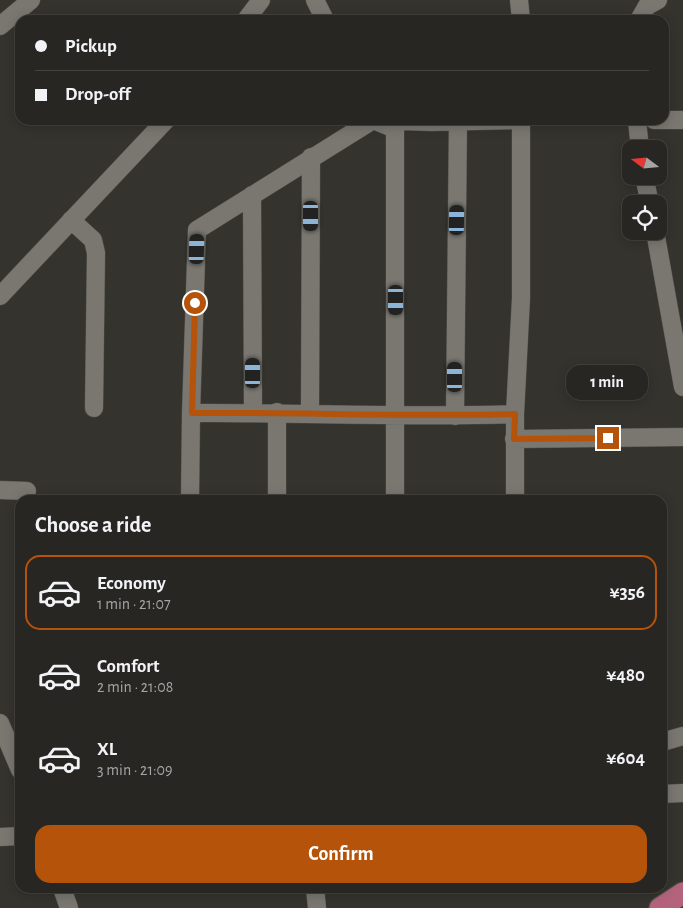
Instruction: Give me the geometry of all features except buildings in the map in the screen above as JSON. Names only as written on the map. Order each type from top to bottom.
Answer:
[{"type":"main road","points":[[660,908],[683,893]]},
{"type":"street","points":[[19,15],[31,0]]},
{"type":"street","points":[[250,15],[261,0]]},
{"type":"street","points":[[315,0],[322,15]]},
{"type":"street","points":[[519,0],[521,15]]},
{"type":"street","points":[[642,15],[647,6],[658,0]]},
{"type":"street","points":[[0,26],[15,19]]},
{"type":"street","points":[[669,120],[683,120]]},
{"type":"street","points":[[0,296],[158,125]]},
{"type":"street","points":[[190,495],[197,230],[365,125]]},
{"type":"street","points":[[384,125],[395,130],[395,495]]},
{"type":"street","points":[[455,416],[458,125]]},
{"type":"street","points":[[515,495],[514,439],[520,298],[521,125]]},
{"type":"street","points":[[638,125],[639,140]]},
{"type":"street","points":[[310,412],[312,157]]},
{"type":"street","points":[[252,195],[253,412]]},
{"type":"street","points":[[71,220],[93,240],[96,253],[94,408]]},
{"type":"street","points":[[656,240],[683,387]]},
{"type":"street","points":[[276,412],[277,495]]},
{"type":"street","points":[[192,413],[310,412],[455,416],[515,414]]},
{"type":"street","points":[[514,439],[683,437]]},
{"type":"street","points":[[0,490],[27,491]]},
{"type":"street","points":[[0,723],[15,746]]},
{"type":"street","points":[[667,741],[683,736]]},
{"type":"street","points":[[667,794],[683,793]]},
{"type":"street","points":[[0,838],[15,836]]},
{"type":"street","points":[[64,893],[69,908]]},
{"type":"street","points":[[316,893],[317,908]]},
{"type":"route","points":[[195,303],[192,413],[310,412],[455,416],[515,414],[514,439],[608,438]]}]
